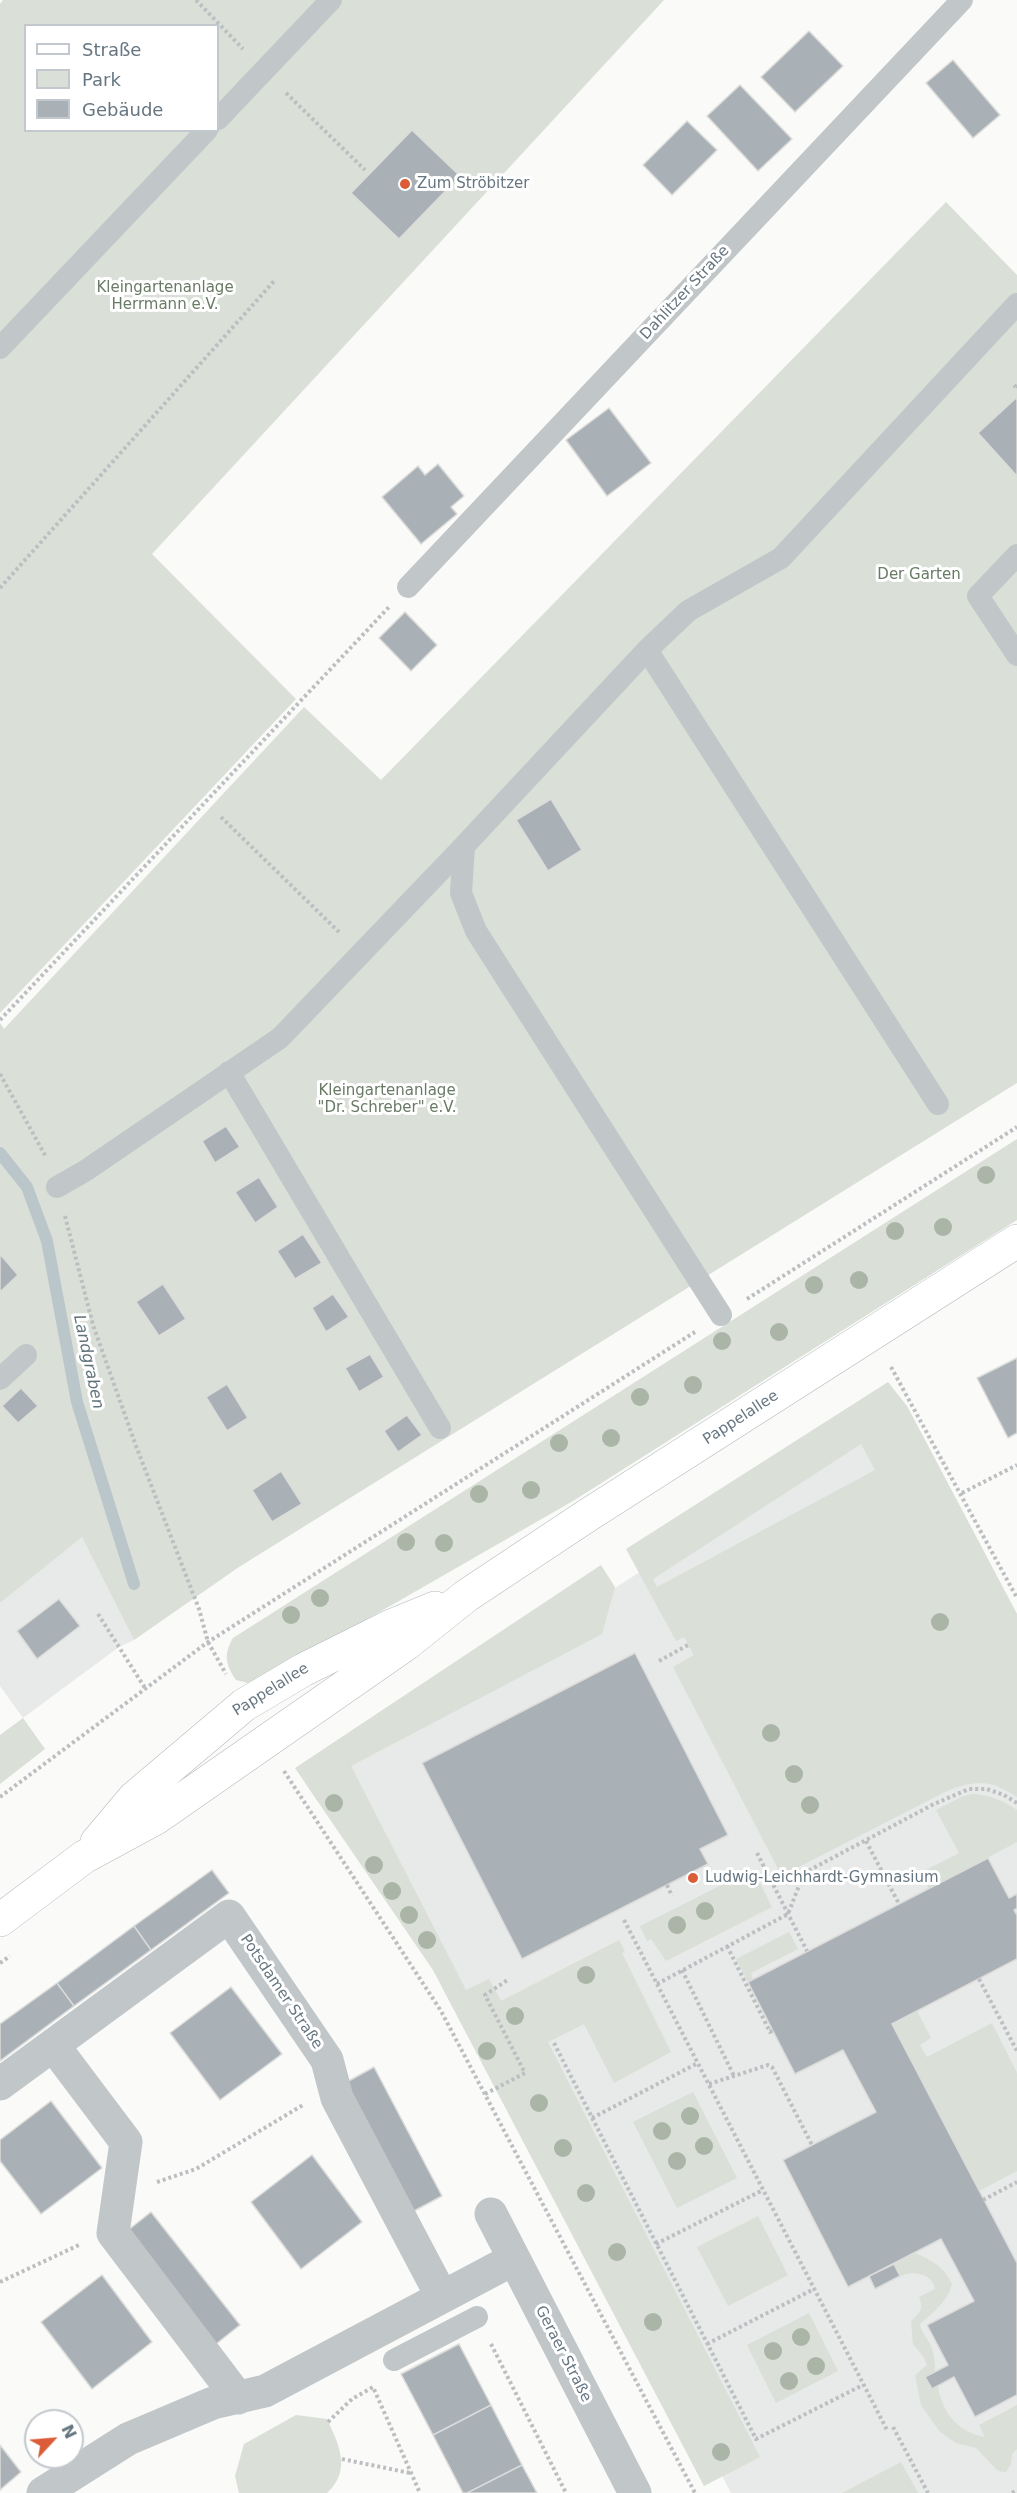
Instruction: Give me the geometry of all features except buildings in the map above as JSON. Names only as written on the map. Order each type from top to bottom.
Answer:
[{"type":"main road","name":"Pappelallee","points":[[0,1920],[84,1857],[156,1818],[406,1644],[466,1596],[588,1515],[1017,1241]]},
{"type":"street","name":"Potsdamer Straße","points":[[0,2084],[228,1916],[327,2060],[337,2098],[442,2297]]},
{"type":"street","points":[[53,2045],[126,2142],[113,2233],[238,2398]]},
{"type":"street","name":"Geraer Straße","points":[[491,2214],[635,2493]]},
{"type":"street","points":[[43,2493],[128,2439],[213,2403],[265,2391],[514,2259]]},
{"type":"lane","points":[[219,118],[331,0]]},
{"type":"lane","name":"Dahlitzer Straße","points":[[408,587],[962,0]]},
{"type":"lane","points":[[0,348],[205,132]]},
{"type":"lane","points":[[57,1187],[85,1171],[280,1038],[647,650],[688,611],[781,558],[1017,304]]},
{"type":"lane","points":[[1017,555],[978,596],[1017,655]]},
{"type":"lane","points":[[647,650],[938,1104]]},
{"type":"lane","points":[[464,846],[460,893],[476,931],[722,1315]]},
{"type":"lane","points":[[229,1072],[440,1428]]},
{"type":"lane","points":[[0,1379],[26,1355]]},
{"type":"lane","points":[[394,2360],[477,2317]]},
{"type":"path","points":[[195,0],[218,24]]},
{"type":"path","points":[[219,25],[365,170]]},
{"type":"path","points":[[0,588],[275,280]]},
{"type":"path","points":[[0,1020],[408,587]]},
{"type":"path","points":[[221,817],[361,953]]},
{"type":"path","points":[[0,1074],[44,1153],[57,1187],[93,1325],[136,1446],[199,1609],[208,1642]]},
{"type":"path","points":[[0,1797],[208,1642],[1017,1127]]},
{"type":"path","points":[[891,1367],[1017,1598]]},
{"type":"path","points":[[961,1494],[1017,1465]]},
{"type":"path","points":[[98,1614],[145,1688]]},
{"type":"path","points":[[658,1661],[688,1645]]},
{"type":"path","points":[[280,1765],[441,2011],[695,2493]]},
{"type":"path","points":[[657,1983],[788,1914],[804,1873],[934,1804],[969,1789],[987,1789],[1017,1803]]},
{"type":"path","points":[[866,1841],[899,1904]]},
{"type":"path","points":[[757,1852],[807,1951]]},
{"type":"path","points":[[667,1885],[672,1896]]},
{"type":"path","points":[[624,1920],[887,2430]]},
{"type":"path","points":[[727,1946],[770,2032],[773,2030]]},
{"type":"path","points":[[682,1970],[734,2076]]},
{"type":"path","points":[[485,2094],[525,2073],[485,1995],[509,1979]]},
{"type":"path","points":[[979,1979],[1017,2051]]},
{"type":"path","points":[[554,2043],[756,2439],[863,2385]]},
{"type":"path","points":[[592,2118],[698,2063]]},
{"type":"path","points":[[709,2085],[768,2065],[772,2067],[812,2145]]},
{"type":"path","points":[[120,2185],[159,2182],[196,2169],[334,2086]]},
{"type":"path","points":[[983,2199],[1017,2182]]},
{"type":"path","points":[[656,2244],[763,2190]]},
{"type":"path","points":[[0,2282],[114,2229]]},
{"type":"path","points":[[707,2344],[814,2289]]},
{"type":"path","points":[[477,2317],[566,2493]]},
{"type":"path","points":[[328,2422],[352,2398],[373,2387],[420,2493]]},
{"type":"path","points":[[893,2427],[928,2493]]},
{"type":"path","points":[[342,2459],[410,2473]]},
{"type":"path","points":[[1012,2493],[1017,2490]]},
{"type":"shaded area","name":"Ludwig-Leichhardt-Gymnasium","points":[[907,1406],[1017,1614],[1017,2493],[731,2493],[521,2095],[503,2103],[433,1970],[307,1786],[856,1433]]},
{"type":"shaded area","points":[[82,1536],[134,1640],[119,1647],[23,1718],[0,1686],[0,1603]]},
{"type":"green space","name":"Kleingartenanlage Herrmann e.V.","points":[[3,0],[664,0],[152,554],[296,699],[0,1013],[0,4]]},
{"type":"green space","name":"Kleingartenanlage \"Dr. Schreber\" e.V.","points":[[946,202],[1017,275],[1017,1083],[239,1567],[134,1640],[82,1537],[0,1603],[0,1023],[4,1029],[304,707],[381,780]]},
{"type":"green space","points":[[1017,1139],[1017,1220],[573,1501],[350,1629],[248,1683],[236,1680],[227,1660],[233,1638]]},
{"type":"green space","points":[[888,1382],[907,1406],[1017,1614],[1017,1797],[998,1787],[983,1783],[947,1791],[791,1871],[796,1882],[787,1886],[673,1667],[694,1655],[684,1637],[676,1641],[626,1549]],"holes":[[[861,1444],[875,1470],[657,1587],[653,1579]]]},
{"type":"green space","points":[[601,1565],[615,1587],[602,1634],[351,1766],[466,1990],[489,1979],[501,2001],[619,1940],[625,1952],[622,1953],[671,2052],[614,2083],[584,2024],[548,2042],[760,2457],[704,2486],[433,1970],[295,1768]]},
{"type":"green space","points":[[23,1718],[45,1749],[0,1784],[0,1735]]},
{"type":"green space","points":[[972,1794],[996,1799],[1017,1810],[1017,1842],[929,1889],[920,1873],[959,1853],[936,1810]]},
{"type":"green space","points":[[751,1870],[754,1871],[772,1907],[666,1961],[651,1939],[647,1941],[640,1926]]},
{"type":"green space","points":[[789,1932],[798,1949],[751,1973],[753,1979],[748,1982],[736,1959]]},
{"type":"green space","points":[[917,2011],[931,2038],[920,2045],[927,2057],[992,2023],[1017,2073],[1017,2171],[979,2191],[892,2024]]},
{"type":"green space","points":[[693,2092],[737,2178],[677,2208],[633,2122]]},
{"type":"green space","points":[[758,2216],[788,2275],[728,2306],[697,2247]]},
{"type":"green space","points":[[915,2253],[937,2265],[952,2284],[935,2311],[920,2324],[931,2346],[935,2362],[935,2371],[926,2377],[931,2389],[938,2386],[947,2412],[959,2426],[975,2434],[985,2437],[979,2425],[1017,2405],[1017,2449],[1012,2454],[1011,2464],[1006,2472],[998,2471],[976,2448],[956,2443],[940,2432],[921,2405],[915,2375],[927,2365],[913,2344],[911,2321],[920,2310],[919,2297],[935,2289],[930,2279],[921,2274],[910,2273],[900,2276],[894,2264]]},
{"type":"green space","points":[[809,2313],[838,2371],[776,2403],[747,2345]]},
{"type":"green space","points":[[296,2415],[327,2419],[336,2438],[341,2457],[339,2475],[335,2484],[327,2493],[239,2493],[235,2476],[244,2444]]},
{"type":"green space","points":[[901,2462],[918,2493],[842,2493]]},
{"type":"waterway","name":"Landgraben","points":[[0,1153],[27,1187],[47,1241],[77,1402],[134,1584]]},
{"type":"place","name":"Zum Ströbitzer","points":[[405,184]]},
{"type":"place","name":"Ludwig-Leichhardt-Gymnasium","points":[[693,1878]]},
{"type":"park label","name":"Der Garten","points":[[919,575]]}]
